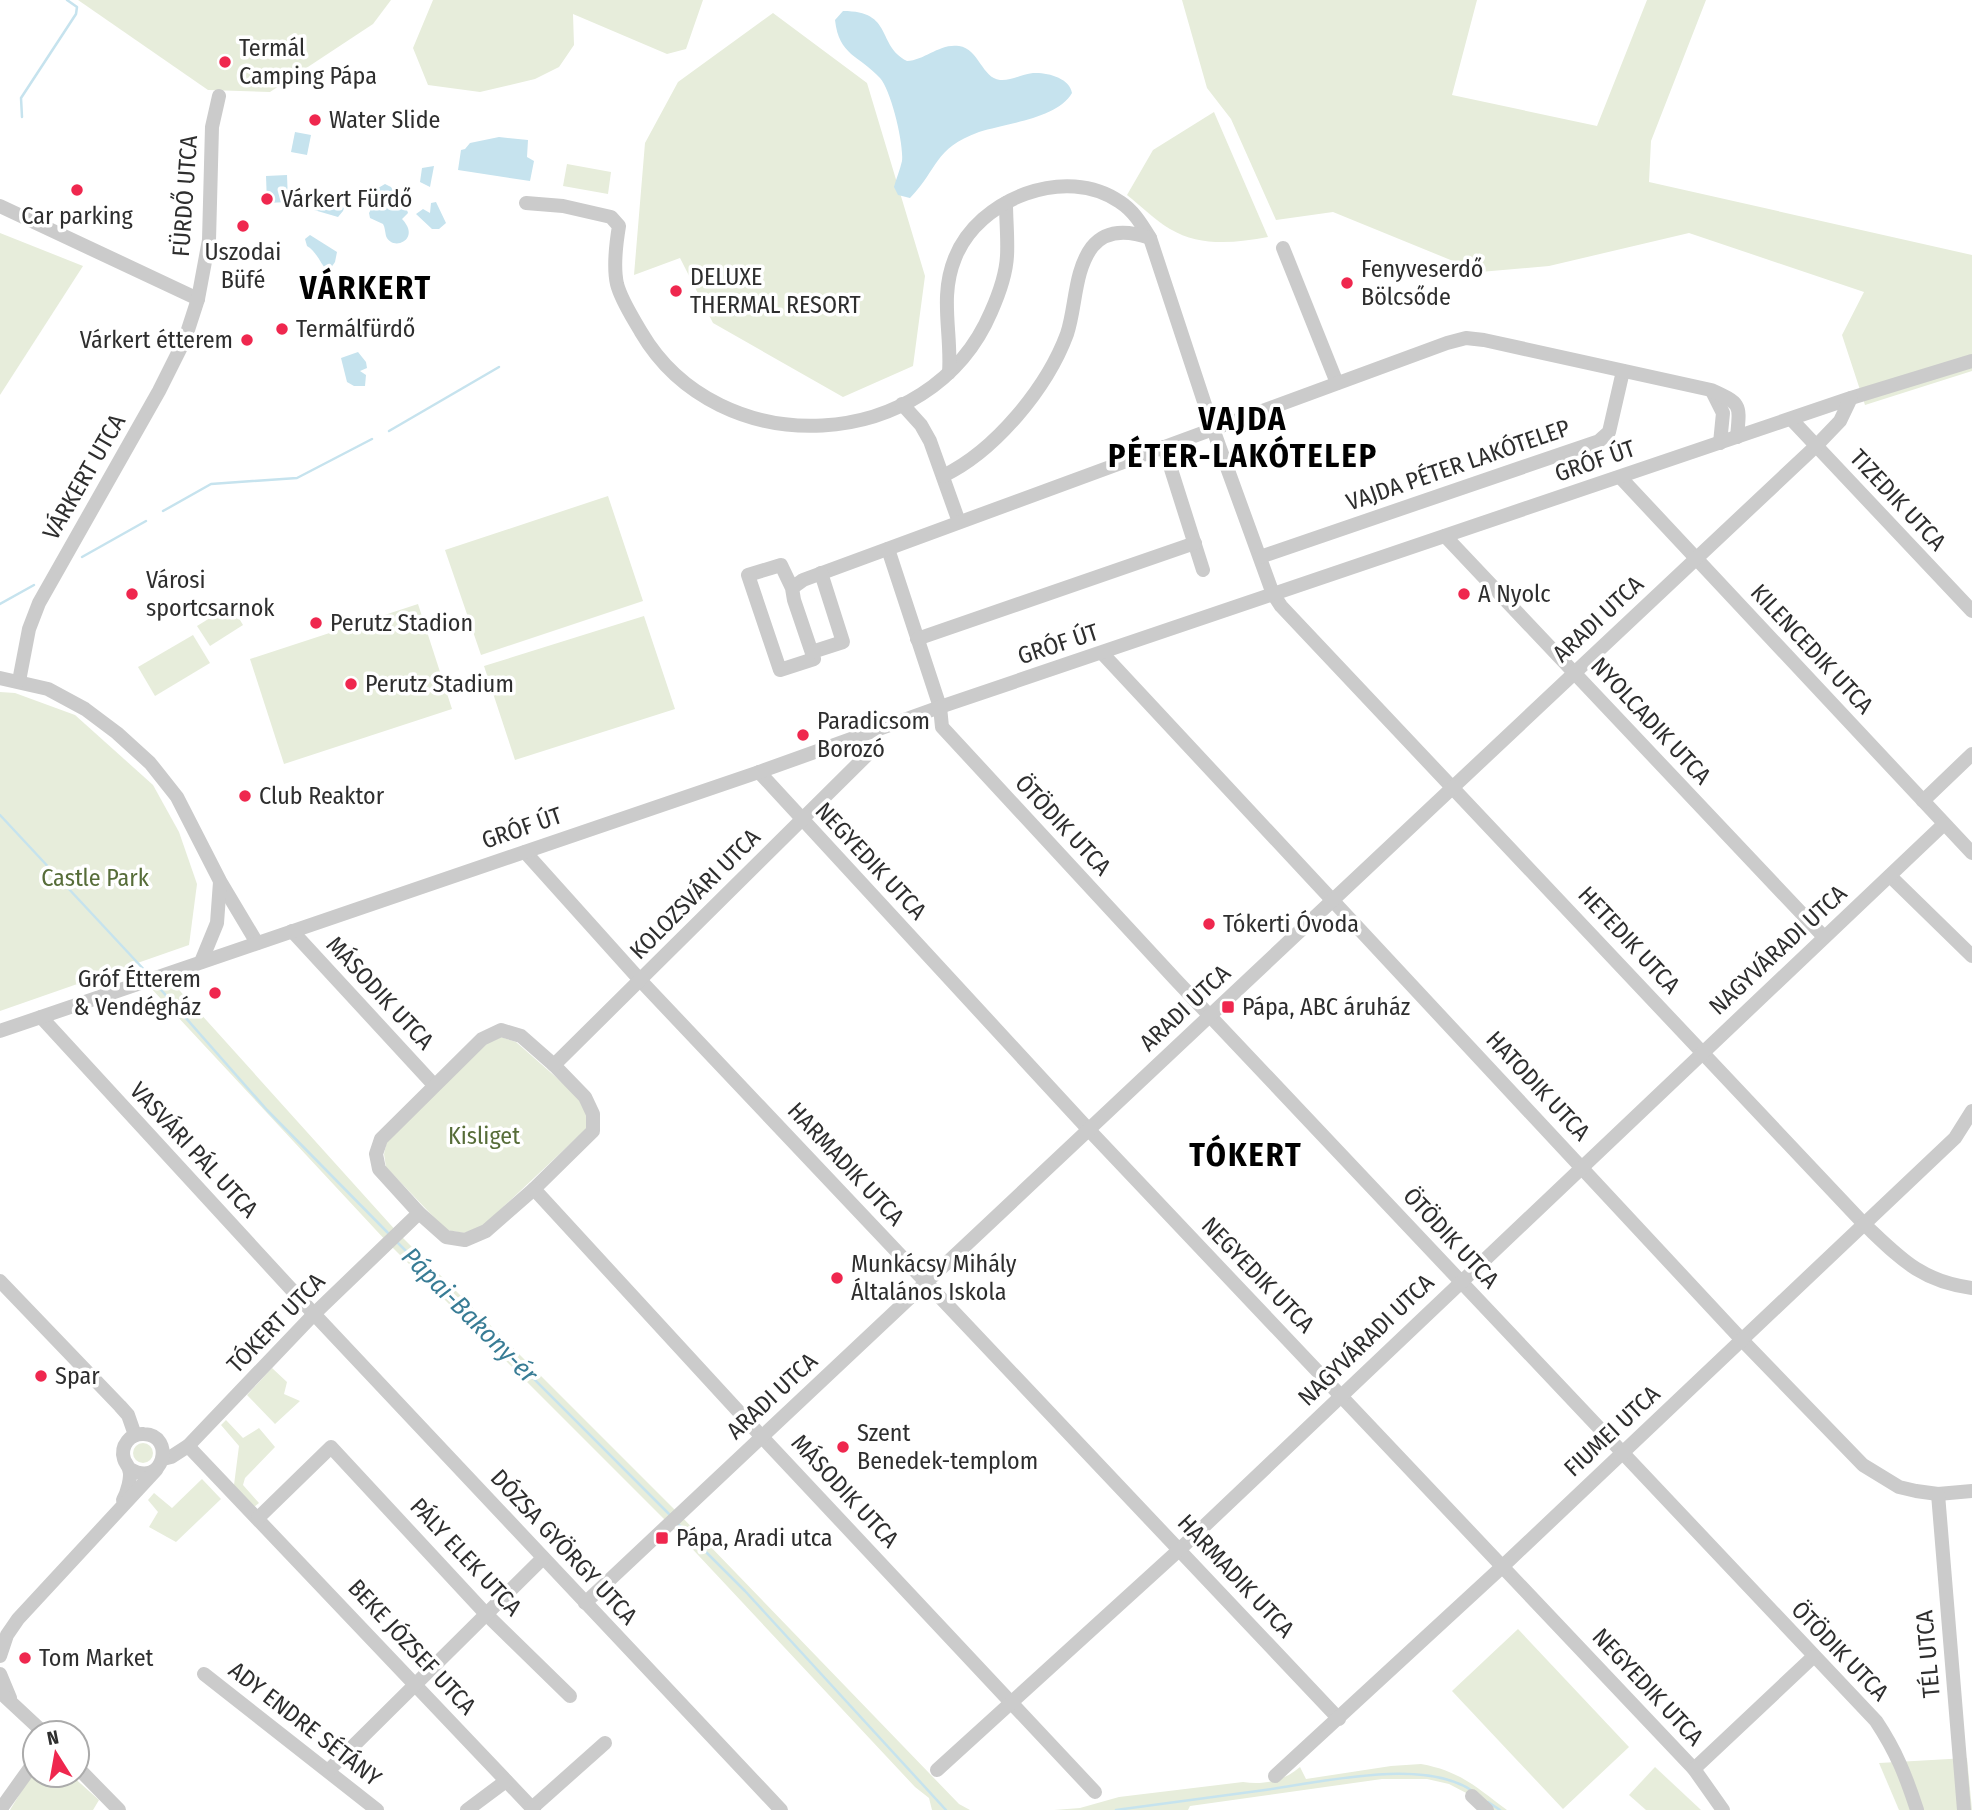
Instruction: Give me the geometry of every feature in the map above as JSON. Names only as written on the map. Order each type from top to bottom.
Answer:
[{"type":"street","name":"FÜRDŐ UTCA","points":[[198,299],[209,240],[212,127],[219,96]]},
{"type":"street","points":[[949,373],[951,353],[945,306],[947,285],[955,257],[967,235],[988,214],[1006,203],[1051,187],[1074,186],[1100,191],[1120,202],[1138,217],[1150,238],[1213,429],[1273,594]]},
{"type":"street","points":[[526,203],[563,206],[611,216],[618,226],[615,247],[617,285],[644,337],[671,373],[694,391],[723,407],[752,418],[783,425],[812,427],[846,424],[902,404],[942,380],[966,357],[986,324],[1000,291],[1007,257],[1006,203]]},
{"type":"street","points":[[0,206],[198,299]]},
{"type":"street","points":[[943,476],[978,456],[1034,392],[1054,362],[1067,334],[1084,260],[1094,245],[1105,237],[1121,232],[1132,232],[1150,238]]},
{"type":"street","points":[[1283,248],[1337,383]]},
{"type":"street","name":"VÁRKERT UTCA","points":[[19,681],[29,629],[39,603],[159,391],[185,339],[198,299]]},
{"type":"street","points":[[792,588],[821,573],[1466,338],[1711,390],[1733,400],[1739,411],[1737,437]]},
{"type":"street","name":"GRÓF ÚT","points":[[41,1017],[759,772],[940,707],[1851,398],[1970,365]]},
{"type":"street","name":"VAJDA PÉTER LAKÓTELEP","points":[[1259,557],[1599,441],[1609,432],[1623,371]]},
{"type":"street","points":[[1711,390],[1723,413],[1720,443]]},
{"type":"street","name":"ARADI UTCA","points":[[585,1603],[1816,446],[1840,421],[1851,398]]},
{"type":"street","points":[[902,404],[930,441],[959,522]]},
{"type":"street","name":"TIZEDIK UTCA","points":[[1791,419],[1972,611]]},
{"type":"street","points":[[1164,447],[1203,570]]},
{"type":"street","name":"KILENCEDIK UTCA","points":[[1620,477],[1972,853]]},
{"type":"street","name":"NYOLCADIK UTCA","points":[[1445,536],[1824,937]]},
{"type":"street","points":[[917,639],[1195,543]]},
{"type":"street","points":[[888,549],[940,707]]},
{"type":"street","points":[[781,565],[792,588],[814,659],[780,670],[748,575],[781,565]]},
{"type":"street","points":[[812,652],[843,642],[821,573]]},
{"type":"street","name":"HETEDIK UTCA","points":[[1273,594],[1281,606],[1864,1224],[1905,1262],[1924,1275],[1944,1283],[1972,1288]]},
{"type":"street","name":"HATODIK UTCA","points":[[1102,653],[1742,1340],[1863,1465],[1899,1487],[1938,1494],[1972,1491]]},
{"type":"street","points":[[0,678],[48,689],[85,709],[150,763],[177,797],[220,880],[257,943]]},
{"type":"street","name":"ÖTÖDIK UTCA","points":[[940,707],[942,727],[1210,1016],[1876,1721],[1905,1770],[1917,1810]]},
{"type":"street","points":[[1923,801],[1972,754]]},
{"type":"street","name":"KOLOZSVÁRI UTCA","points":[[554,1065],[867,755]]},
{"type":"street","name":"NEGYEDIK UTCA","points":[[759,772],[1089,1130],[1693,1769],[1723,1810]]},
{"type":"street","name":"NAGYVÁRADI UTCA","points":[[937,1770],[1179,1550],[1944,824]]},
{"type":"street","name":"HARMADIK UTCA","points":[[525,852],[640,980],[1339,1719]]},
{"type":"street","points":[[1889,876],[1972,957]]},
{"type":"street","points":[[201,962],[217,923],[220,880]]},
{"type":"street","name":"MÁSODIK UTCA","points":[[292,931],[434,1085]]},
{"type":"street","points":[[0,1031],[41,1017]]},
{"type":"street","name":"VASVÁRI PÁL UTCA","points":[[41,1017],[314,1314]]},
{"type":"street","points":[[501,1030],[521,1036],[554,1065],[585,1097],[593,1114],[593,1131],[486,1231],[465,1240],[446,1237],[419,1213],[379,1169],[376,1154],[381,1139],[482,1039],[501,1030]]},
{"type":"street","name":"FIUMEI UTCA","points":[[1275,1776],[1503,1566],[1955,1138],[1972,1111]]},
{"type":"street","name":"MÁSODIK UTCA","points":[[534,1189],[1095,1792]]},
{"type":"street","name":"TÓKERT UTCA","points":[[135,1435],[123,1450],[125,1464],[143,1474],[188,1447],[314,1314],[419,1213]]},
{"type":"street","points":[[0,1281],[128,1415],[135,1435],[148,1434],[159,1441],[163,1452],[159,1464]]},
{"type":"street","name":"DÓZSA GYÖRGY UTCA","points":[[314,1314],[781,1810]]},
{"type":"street","name":"BEKE JÓZSEF UTCA","points":[[188,1447],[533,1809],[605,1743]]},
{"type":"street","name":"PÁLY ELEK UTCA","points":[[258,1518],[331,1447],[486,1614],[570,1696]]},
{"type":"street","name":"TÓKERT UTCA","points":[[0,1656],[3,1643],[12,1627],[159,1464]]},
{"type":"street","name":"TÓKERT UTCA","points":[[119,1508],[127,1490],[130,1469]]},
{"type":"street","name":"TÉL UTCA","points":[[1938,1494],[1964,1810]]},
{"type":"street","points":[[329,1770],[543,1558]]},
{"type":"street","points":[[0,1615],[12,1627]]},
{"type":"street","points":[[1693,1769],[1813,1657]]},
{"type":"street","points":[[0,1674],[16,1708]]},
{"type":"street","name":"ADY ENDRE SÉTÁNY","points":[[204,1674],[377,1810]]},
{"type":"street","points":[[0,1692],[28,1719]]},
{"type":"street","points":[[0,1810],[21,1781]]},
{"type":"street","points":[[467,1810],[506,1781]]},
{"type":"street","points":[[91,1783],[112,1808]]},
{"type":"street","points":[[1472,1796],[1487,1810]]},
{"type":"green space","points":[[78,0],[391,0],[373,24],[270,92],[208,90]]},
{"type":"green space","points":[[433,0],[703,0],[686,49],[667,54],[573,14],[574,45],[559,67],[535,79],[480,92],[428,85],[413,48]]},
{"type":"green space","points":[[1182,0],[1477,0],[1452,95],[1597,126],[1647,0],[1706,0],[1651,141],[1649,182],[1972,255],[1972,371],[1865,405],[1842,335],[1864,292],[1689,233],[1549,266],[1480,272],[1333,212],[1276,220],[1231,119],[1207,88]]},
{"type":"green space","points":[[773,13],[867,83],[925,276],[913,366],[843,397],[713,323],[680,258],[634,275],[645,143],[678,82]]},
{"type":"green space","points":[[1214,112],[1268,237],[1230,242],[1193,239],[1164,225],[1127,195],[1153,150]]},
{"type":"green space","points":[[567,164],[611,172],[608,194],[563,186]]},
{"type":"green space","points":[[0,233],[83,266],[0,395]]},
{"type":"green space","points":[[608,496],[643,601],[481,655],[445,550]]},
{"type":"green space","name":"Perutz Stadium","points":[[418,604],[452,709],[284,764],[250,659]]},
{"type":"green space","points":[[231,605],[243,625],[210,646],[197,626]]},
{"type":"green space","points":[[644,616],[675,709],[515,760],[484,666]]},
{"type":"green space","points":[[193,635],[210,663],[155,696],[138,667]]},
{"type":"green space","name":"Castle Park","points":[[0,692],[15,693],[75,715],[153,785],[179,832],[197,884],[189,945],[0,1011]]},
{"type":"green space","points":[[171,981],[398,1233],[678,1513],[959,1804],[970,1810],[932,1810],[929,1798],[915,1787],[669,1524],[388,1243],[149,986]]},
{"type":"green space","name":"Kisliget","points":[[501,1037],[516,1042],[582,1100],[587,1114],[586,1129],[483,1226],[464,1233],[446,1230],[386,1167],[384,1154],[387,1141],[484,1045]]},
{"type":"green space","points":[[272,1368],[287,1382],[284,1394],[300,1401],[275,1424],[247,1395]]},
{"type":"green space","points":[[226,1420],[243,1438],[259,1428],[275,1447],[245,1478],[243,1485],[259,1503],[254,1507],[234,1485],[239,1446],[221,1425]]},
{"type":"green space","points":[[143,1443],[150,1446],[153,1453],[150,1460],[143,1463],[136,1460],[133,1453],[136,1446]]},
{"type":"green space","points":[[202,1479],[221,1499],[176,1542],[149,1527],[158,1512],[148,1500],[154,1493],[172,1508]]},
{"type":"green space","points":[[1518,1629],[1629,1747],[1563,1809],[1452,1691]]},
{"type":"green space","points":[[1967,1758],[1972,1810],[1899,1810],[1879,1763]]},
{"type":"green space","points":[[1421,1764],[1457,1776],[1507,1810],[1489,1810],[1472,1796],[1449,1784],[1427,1779],[1382,1779],[1190,1806],[1188,1810],[1054,1810],[1080,1808],[1119,1797],[1243,1782],[1266,1782],[1287,1776],[1300,1767],[1306,1779]]},
{"type":"green space","points":[[1655,1767],[1701,1810],[1646,1810],[1629,1795]]},
{"type":"green space","points":[[23,1789],[87,1789],[99,1800],[93,1810],[10,1810]]},
{"type":"water","points":[[843,11],[859,12],[870,17],[877,23],[897,54],[907,61],[945,47],[959,46],[971,52],[994,78],[1004,80],[1029,74],[1045,74],[1067,83],[1072,93],[1065,102],[1043,114],[964,138],[945,152],[910,198],[898,195],[894,187],[902,153],[892,105],[880,78],[851,54],[841,41],[835,20]]},
{"type":"water","points":[[295,132],[311,135],[307,155],[291,152]]},
{"type":"water","points":[[499,137],[528,140],[527,157],[534,161],[530,181],[458,170],[461,150],[470,143]]},
{"type":"water","points":[[434,166],[430,187],[420,182],[422,168]]},
{"type":"water","points":[[287,175],[288,202],[267,203],[266,176]]},
{"type":"water","points":[[385,184],[391,187],[395,194],[394,200],[406,207],[408,213],[402,219],[409,233],[404,241],[399,243],[389,241],[383,224],[370,218],[369,213],[374,204],[373,191]]},
{"type":"water","points":[[343,200],[346,202],[338,217],[314,210],[314,206],[319,203]]},
{"type":"water","points":[[436,202],[446,223],[439,229],[432,229],[416,214],[423,209],[430,213],[431,203]]},
{"type":"water","points":[[310,235],[337,252],[335,262],[328,272],[307,246],[305,239]]},
{"type":"water","points":[[358,352],[366,362],[367,368],[360,371],[366,375],[365,386],[354,386],[347,382],[341,358]]},
{"type":"waterway","points":[[22,117],[21,98],[76,14],[77,7],[67,0]]},
{"type":"waterway","points":[[389,431],[499,367]]},
{"type":"waterway","points":[[163,511],[211,484],[297,478],[372,439]]},
{"type":"waterway","points":[[82,557],[146,521]]},
{"type":"waterway","points":[[0,604],[34,585]]},
{"type":"waterway","name":"Pápai-Bakony-ér","points":[[0,815],[149,975]]},
{"type":"waterway","name":"Pápai-Bakony-ér","points":[[155,983],[267,1110],[389,1234]]},
{"type":"waterway","name":"Pápai-Bakony-ér","points":[[396,1241],[671,1516]]},
{"type":"waterway","name":"Pápai-Bakony-ér","points":[[678,1524],[745,1591],[946,1810]]},
{"type":"waterway","name":"Pápai-Bakony-ér","points":[[1116,1810],[1371,1775],[1426,1775],[1450,1780],[1471,1790]]},
{"type":"waterway","name":"Pápai-Bakony-ér","points":[[1488,1802],[1500,1810]]},
{"type":"place","name":"Termál Camping Pápa","points":[[225,62]]},
{"type":"place","name":"Water Slide","points":[[315,120]]},
{"type":"place","name":"Car parking","points":[[77,190]]},
{"type":"place","name":"Várkert Fürdő","points":[[267,199]]},
{"type":"place","name":"Uszodai Büfé","points":[[243,226]]},
{"type":"place","name":"Fenyveserdő Bölcsőde","points":[[1347,283]]},
{"type":"place","name":"DELUXE THERMAL RESORT","points":[[676,291]]},
{"type":"place","name":"Termálfürdő","points":[[282,329]]},
{"type":"place","name":"Várkert étterem","points":[[247,340]]},
{"type":"place","name":"Városi sportcsarnok","points":[[132,594]]},
{"type":"place","name":"A Nyolc","points":[[1464,594]]},
{"type":"place","name":"Perutz Stadion","points":[[316,623]]},
{"type":"place","name":"Perutz Stadium","points":[[351,684]]},
{"type":"place","name":"Paradicsom Borozó","points":[[803,735]]},
{"type":"place","name":"Club Reaktor","points":[[245,796]]},
{"type":"place","name":"Tókerti Óvoda","points":[[1209,924]]},
{"type":"place","name":"Gróf Étterem & Vendégház","points":[[215,993]]},
{"type":"place","name":"Pápa, ABC áruház","points":[[1228,1007]]},
{"type":"place","name":"Munkácsy Mihály Általános Iskola","points":[[837,1278]]},
{"type":"place","name":"Spar","points":[[41,1376]]},
{"type":"place","name":"Szent Benedek-templom","points":[[843,1447]]},
{"type":"place","name":"Pápa, Aradi utca","points":[[662,1538]]},
{"type":"place","name":"Tom Market","points":[[25,1658]]},
{"type":"district","name":"VÁRKERT","points":[[366,288]]},
{"type":"district","name":"VAJDA PÉTER-LAKÓTELEP","points":[[1243,438]]},
{"type":"district","name":"TÓKERT","points":[[1246,1155]]}]
